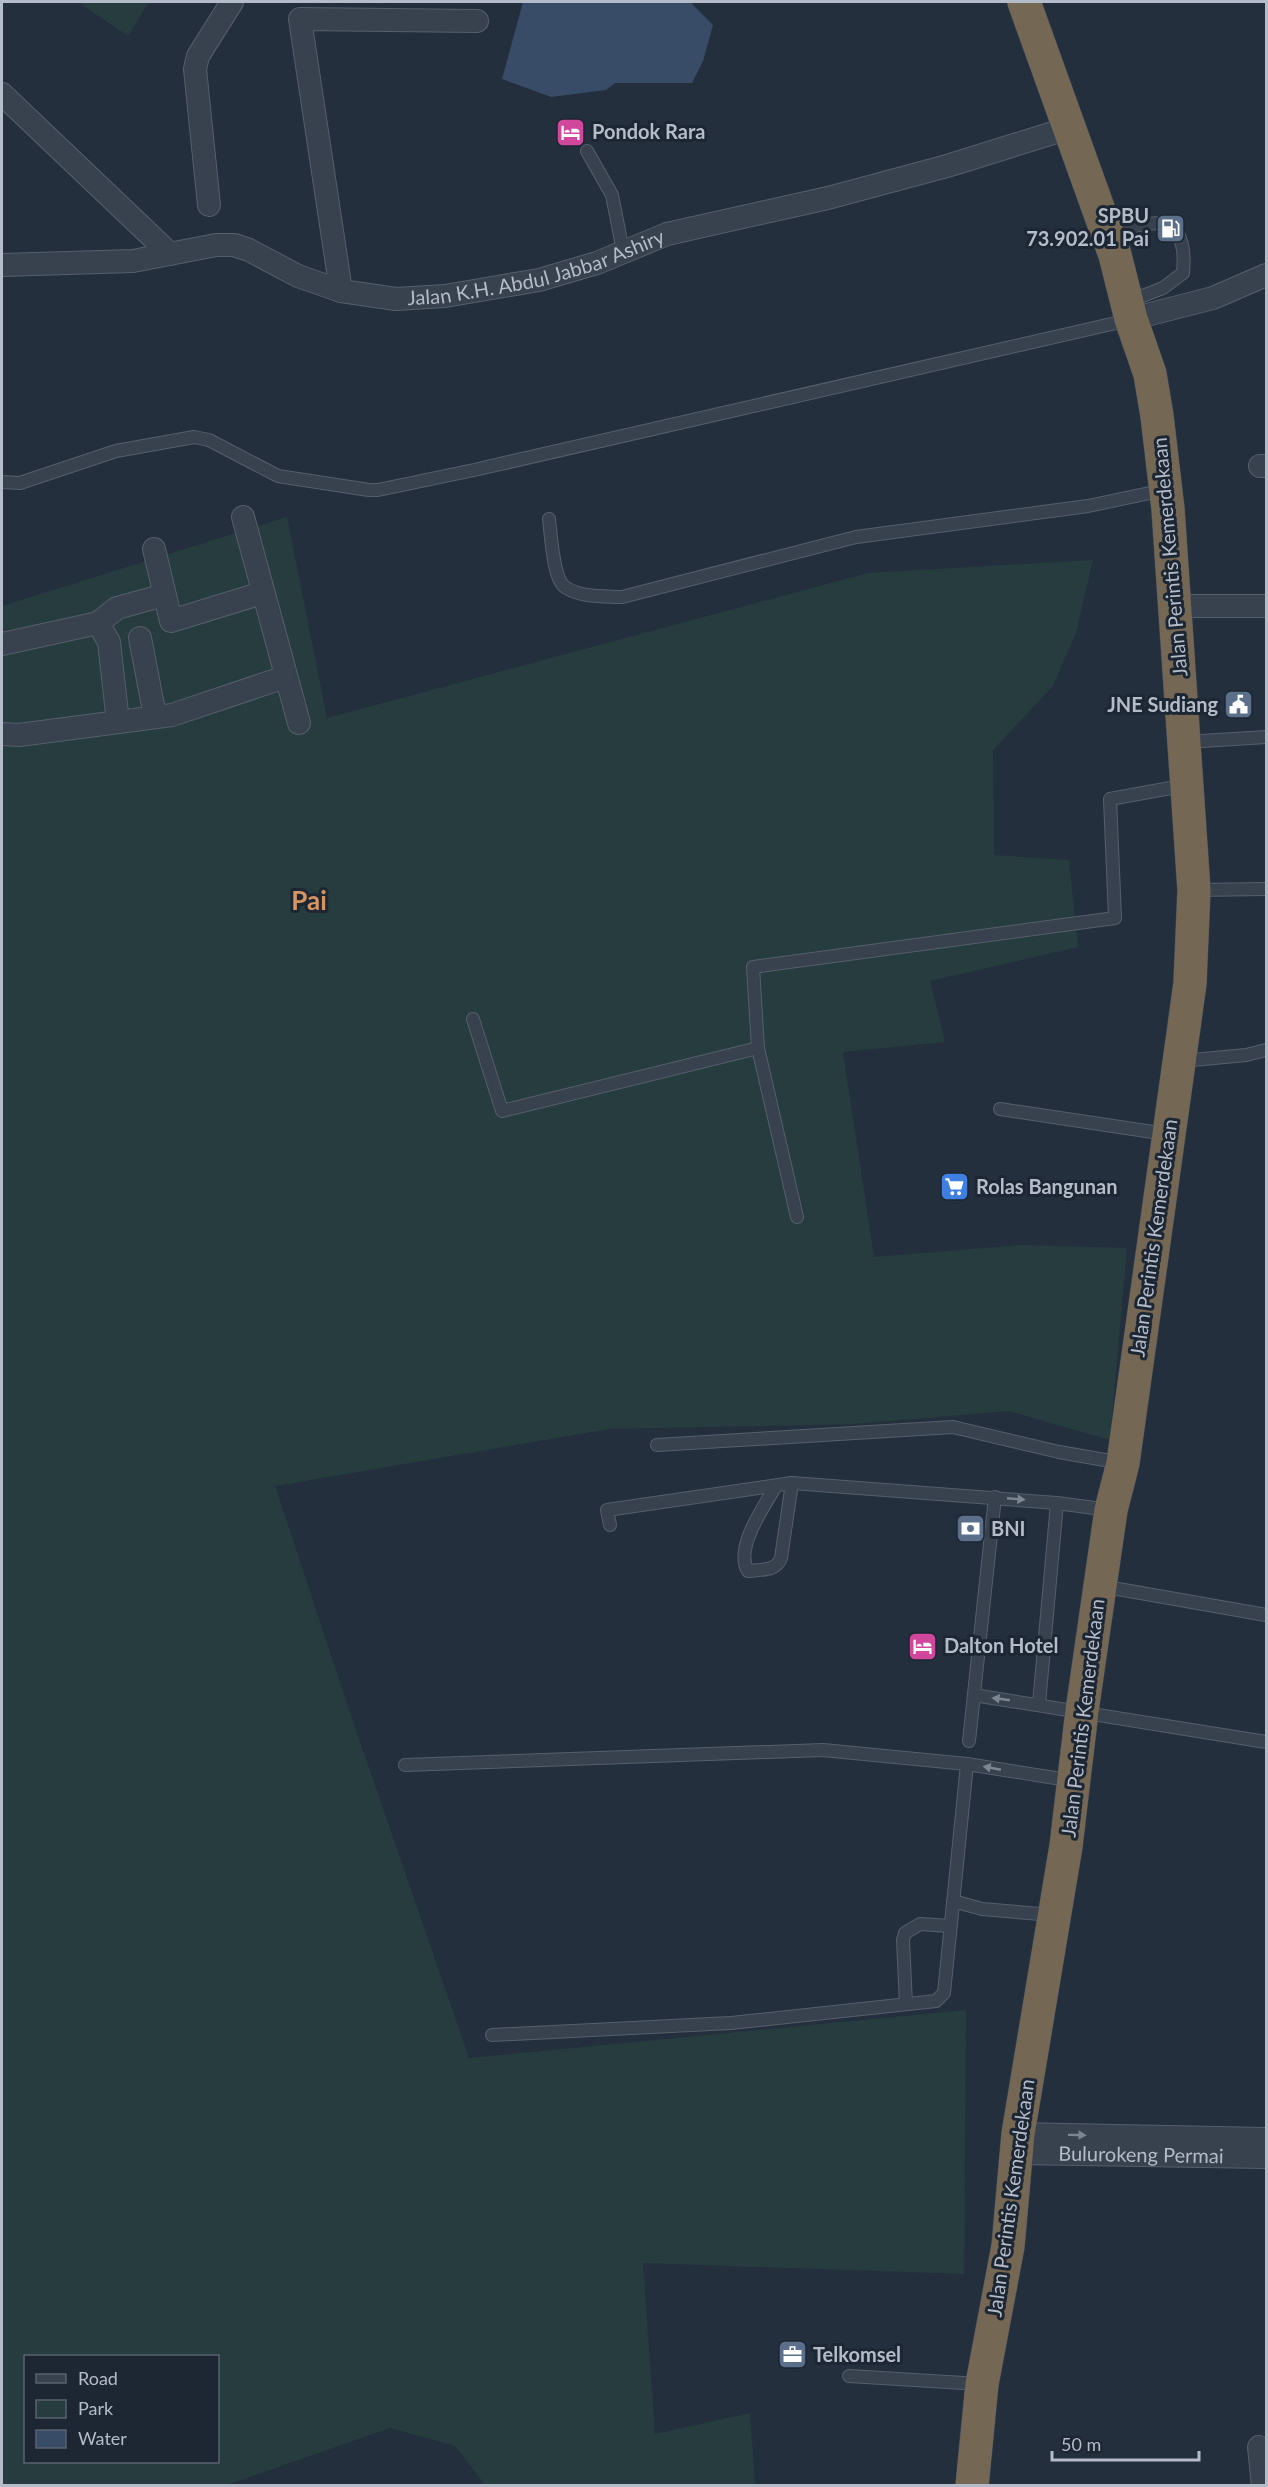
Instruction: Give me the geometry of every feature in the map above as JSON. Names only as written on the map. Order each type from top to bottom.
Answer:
[{"type":"highway","name":"Jalan Perintis Kemerdekaan","points":[[972,2486],[982,2384],[1008,2247],[1018,2143],[1066,1846],[1082,1711],[1111,1510],[1123,1463],[1190,983],[1194,890],[1176,606],[1166,489],[1150,374],[1128,311],[1108,234],[1069,128],[1027,2]]},
{"type":"street","points":[[209,205],[195,69],[198,56],[232,2]]},
{"type":"street","points":[[341,291],[298,10],[477,21]]},
{"type":"street","points":[[2,94],[170,254]]},
{"type":"street","name":"Jalan K.H. Abdul Jabbar Ashiry","points":[[2,265],[134,261],[216,245],[234,245],[249,250],[298,276],[341,291],[396,299],[445,296],[539,280],[597,263],[667,234],[839,195],[946,166],[1069,128]]},
{"type":"street","points":[[1128,311],[1213,298],[1266,275]]},
{"type":"street","points":[[243,517],[299,723]]},
{"type":"street","points":[[154,549],[171,621]]},
{"type":"street","points":[[109,642],[140,638],[171,621],[262,593]]},
{"type":"street","points":[[2,644],[98,623],[117,608],[164,595]]},
{"type":"street","points":[[1176,606],[1266,606]]},
{"type":"street","points":[[98,623],[109,642],[118,722]]},
{"type":"street","points":[[140,638],[154,716]]},
{"type":"street","points":[[2,734],[19,735],[172,715],[285,677]]},
{"type":"street","points":[[1018,2143],[1266,2139]]},
{"type":"street","name":"Bulurokeng Permai","points":[[1018,2143],[1266,2157]]},
{"type":"street","points":[[1259,2447],[1263,2486]]},
{"type":"lane","points":[[587,151],[612,195],[623,251]]},
{"type":"lane","points":[[2,482],[20,483],[116,451],[194,437],[209,441],[278,476],[378,490],[474,470],[1128,311],[1183,273],[1185,254],[1178,234],[1167,225],[1153,221],[1108,234]]},
{"type":"lane","points":[[549,519],[558,578],[565,587],[586,595],[622,597],[856,537],[1088,506],[1166,489]]},
{"type":"lane","points":[[1185,742],[1266,737]]},
{"type":"lane","points":[[797,1217],[758,1048],[753,967],[1115,918],[1110,799],[1188,785]]},
{"type":"lane","points":[[1194,890],[1266,889]]},
{"type":"lane","points":[[473,1019],[502,1111],[758,1048]]},
{"type":"lane","points":[[1179,1061],[1246,1055],[1266,1050]]},
{"type":"lane","points":[[1000,1109],[1168,1134]]},
{"type":"lane","points":[[657,1445],[953,1427],[1059,1452],[1123,1463]]},
{"type":"lane","points":[[610,1525],[607,1510],[792,1483],[995,1497],[1111,1510]]},
{"type":"lane","points":[[776,1486],[757,1518],[743,1552],[748,1571],[774,1568],[782,1558],[792,1483]]},
{"type":"lane","points":[[969,1741],[995,1497]]},
{"type":"lane","points":[[1039,1704],[1057,1503]]},
{"type":"lane","points":[[1100,1586],[1266,1615]]},
{"type":"lane","points":[[974,1695],[1266,1742]]},
{"type":"lane","points":[[405,1765],[823,1750],[967,1764],[1074,1781]]},
{"type":"lane","points":[[492,2035],[730,2024],[936,2001],[944,1993],[967,1764]]},
{"type":"lane","points":[[952,1901],[982,1909],[1054,1915]]},
{"type":"lane","points":[[906,2004],[904,1933],[920,1924],[950,1926]]},
{"type":"lane","points":[[849,2376],[982,2384]]},
{"type":"green space","points":[[78,2],[149,2],[128,36]]},
{"type":"green space","points":[[287,517],[327,718],[868,573],[1093,560],[1076,633],[1053,686],[993,750],[994,855],[1069,860],[1078,947],[930,981],[945,1042],[843,1052],[874,1257],[1020,1245],[1127,1248],[1110,1440],[1009,1411],[854,1424],[610,1429],[275,1486],[469,2058],[966,2010],[964,2274],[643,2263],[655,2434],[750,2413],[755,2485],[485,2485],[455,2446],[390,2428],[227,2485],[2,2485],[2,606]]},
{"type":"water","points":[[523,2],[690,2],[713,25],[703,61],[692,83],[615,83],[606,90],[551,97],[502,79]]},
{"type":"place","name":"Pondok Rara","points":[[571,132]]},
{"type":"place","name":"SPBU 73.902.01 Pai","points":[[1170,228]]},
{"type":"place","name":"JNE Sudiang","points":[[1239,705]]},
{"type":"place","name":"Rolas Bangunan","points":[[955,1187]]},
{"type":"place","name":"BNI","points":[[970,1529]]},
{"type":"place","name":"Dalton Hotel","points":[[923,1646]]},
{"type":"place","name":"Telkomsel","points":[[792,2355]]},
{"type":"district","name":"Pai","points":[[309,901]]}]
